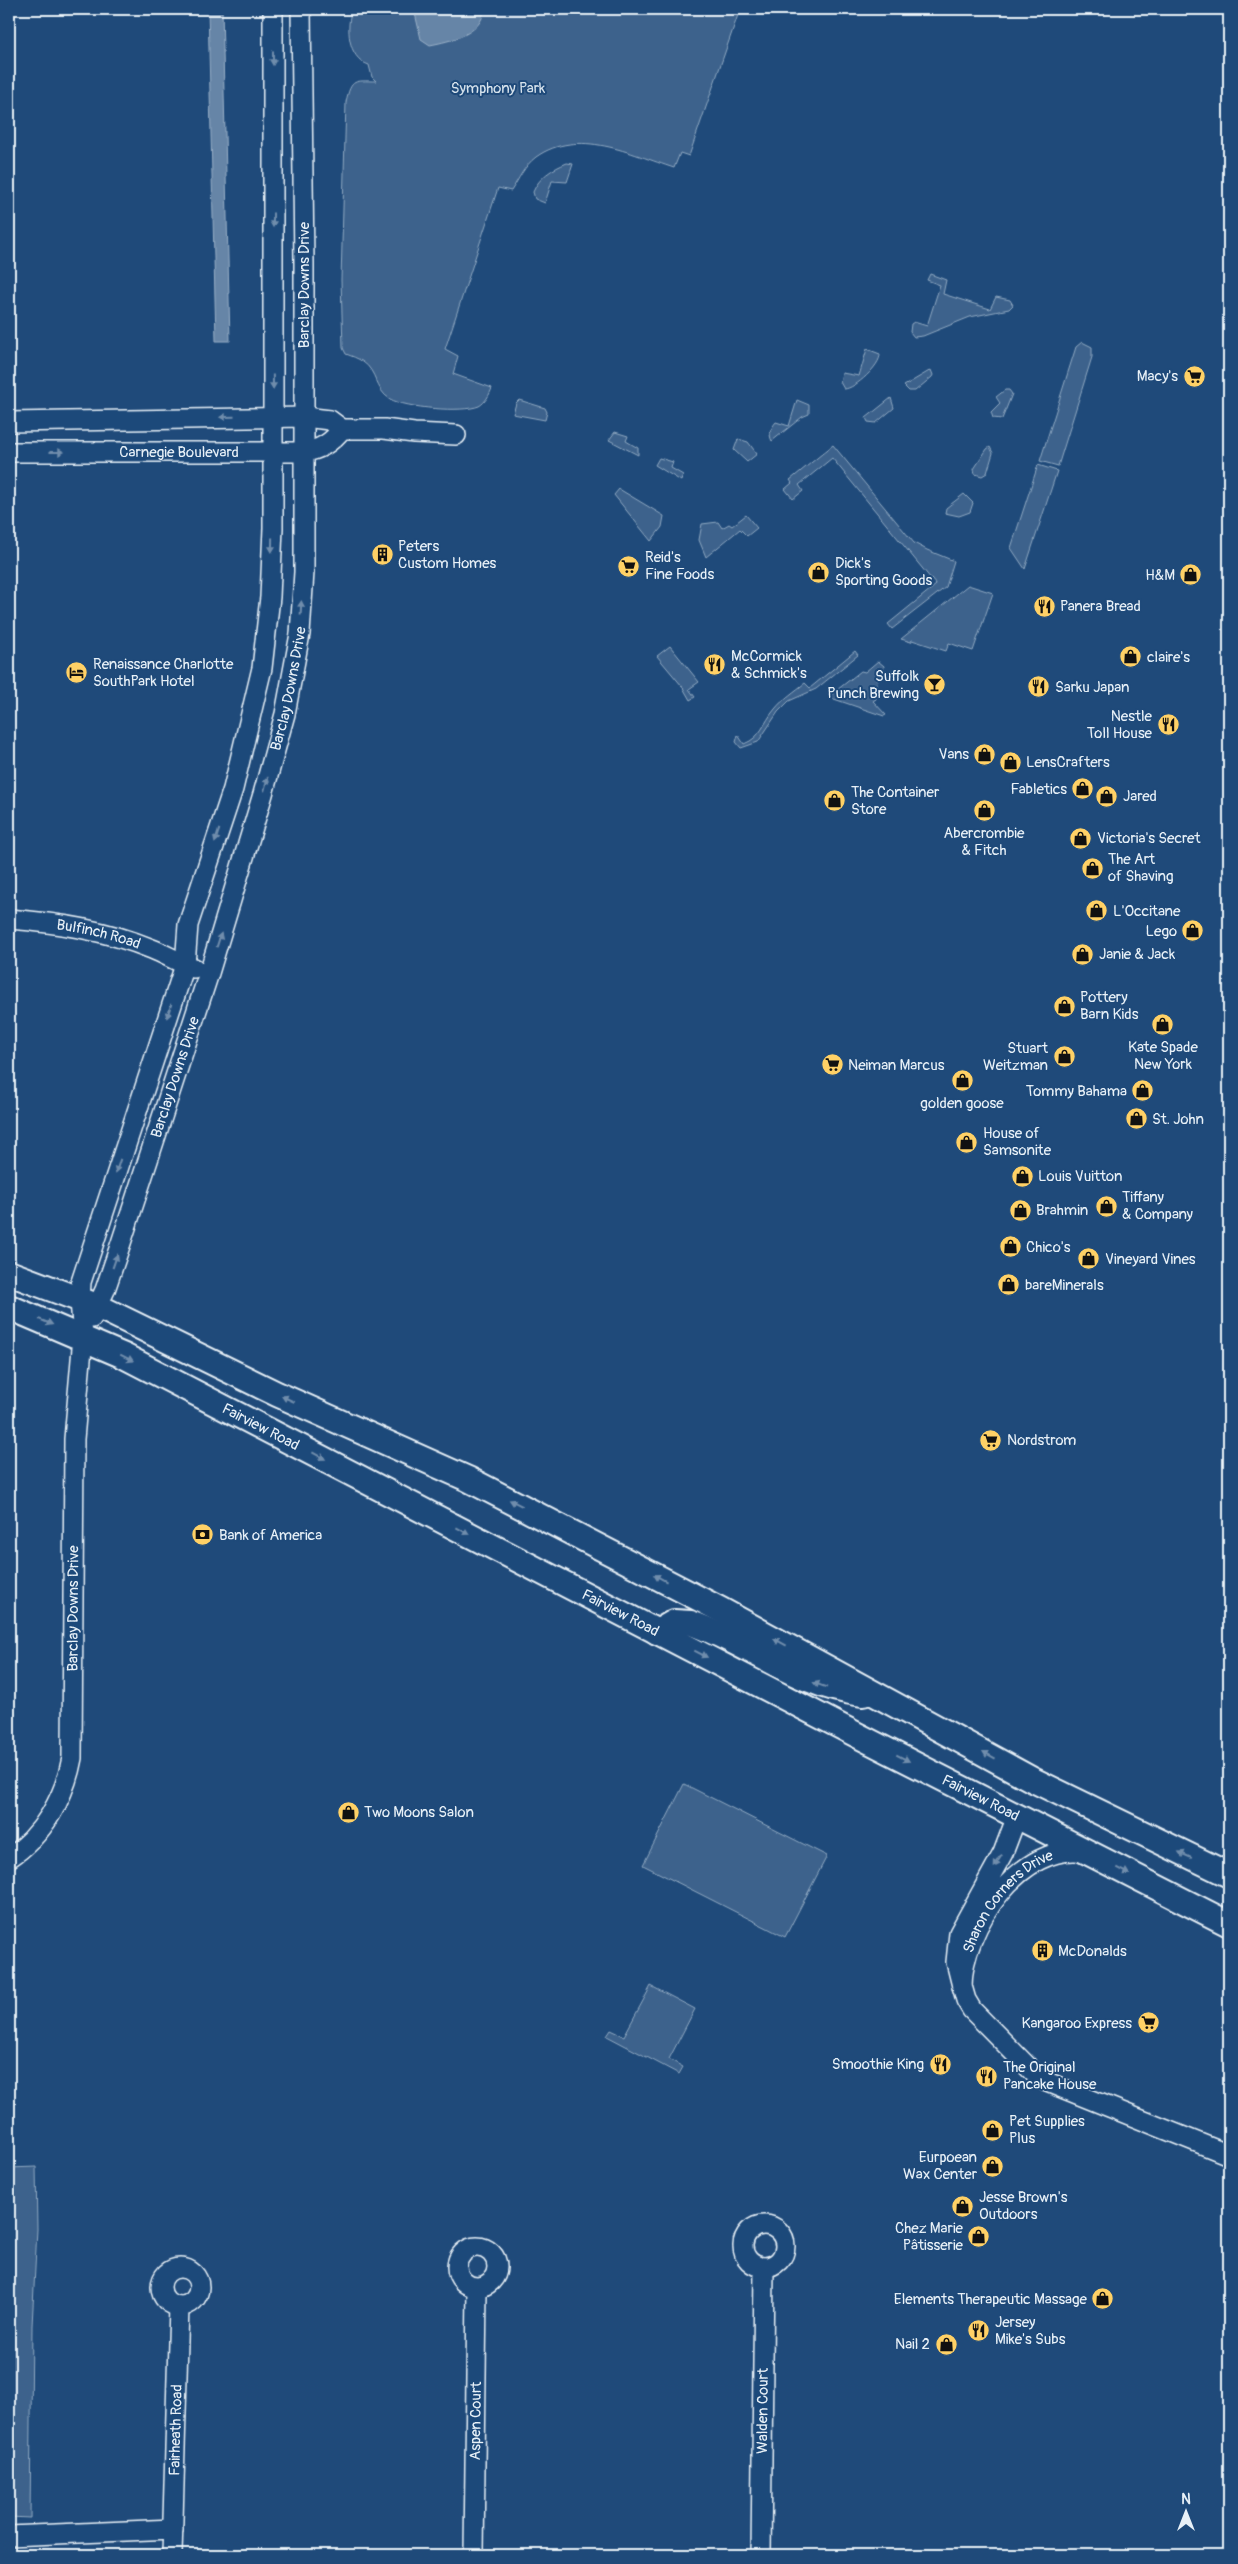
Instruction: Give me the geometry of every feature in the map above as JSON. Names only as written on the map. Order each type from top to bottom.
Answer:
[{"type":"main road","points":[[9,1273],[88,1303],[156,1333],[277,1394],[523,1507],[885,1698],[1031,1779],[1229,1875]]},
{"type":"main road","name":"Fairview Road","points":[[9,1307],[83,1337],[265,1427],[657,1632],[1229,1924]]},
{"type":"main road","points":[[657,1632],[674,1622],[691,1623],[805,1679],[838,1690],[885,1698]]},
{"type":"street","name":"Barclay Downs Drive","points":[[9,1858],[26,1845],[46,1822],[64,1788],[72,1758],[74,1439],[88,1303],[84,1271],[185,965],[188,925],[233,789],[262,668],[271,573],[273,451],[272,9]]},
{"type":"street","name":"Barclay Downs Drive","points":[[88,1303],[121,1243],[209,973],[264,794],[287,705],[300,634],[304,572],[304,205],[300,9]]},
{"type":"street","points":[[9,422],[304,417],[330,420],[342,429],[384,429],[456,435]]},
{"type":"street","name":"Carnegie Boulevard","points":[[9,452],[304,452],[316,450],[329,443],[342,429]]},
{"type":"street","name":"Bulfinch Road","points":[[9,919],[94,930],[153,949],[185,965],[209,973]]},
{"type":"street","name":"Sharon Corners Drive","points":[[1017,1816],[1003,1853],[959,1933],[956,1962],[966,2000],[972,2010],[1041,2079],[1229,2155]]},
{"type":"street","name":"Sharon Corners Drive","points":[[962,1986],[966,1955],[987,1912],[1004,1886],[1020,1872],[1055,1855],[1071,1850],[1087,1852]]},
{"type":"street","name":"Walden Court","points":[[760,2555],[764,2267]]},
{"type":"street","name":"Aspen Court","points":[[474,2555],[477,2288]]},
{"type":"street","name":"Fairheath Road","points":[[172,2555],[179,2306]]},
{"type":"street","points":[[9,2536],[173,2529]]},
{"type":"green space","name":"Symphony Park","points":[[352,9],[740,9],[689,156],[680,153],[674,168],[623,150],[587,144],[569,144],[552,148],[536,157],[525,169],[511,191],[498,188],[445,349],[458,356],[453,374],[492,388],[487,398],[479,406],[460,409],[421,407],[390,399],[381,391],[368,366],[359,359],[346,354],[343,348],[341,280],[346,102],[350,89],[355,82],[376,81],[372,77],[369,65],[356,56],[352,49],[349,24]]},
{"type":"green space","points":[[567,163],[573,164],[567,182],[552,181],[545,203],[535,199],[533,192],[542,178]]},
{"type":"green space","points":[[930,274],[946,280],[943,294],[990,309],[996,297],[1010,300],[1013,305],[1009,309],[970,317],[923,336],[914,337],[910,332],[911,324],[914,322],[927,326],[940,285],[927,280]]},
{"type":"green space","points":[[1082,342],[1092,347],[1092,357],[1058,466],[1040,461],[1076,347]]},
{"type":"green space","points":[[867,349],[880,354],[879,359],[866,376],[849,388],[844,389],[840,382],[842,373],[859,376]]},
{"type":"green space","points":[[931,370],[932,377],[915,391],[909,391],[904,386]]},
{"type":"green space","points":[[1005,390],[1009,390],[1012,394],[1002,419],[993,418],[991,412],[1000,403],[996,397]]},
{"type":"green space","points":[[891,398],[894,408],[876,423],[868,422],[866,418]]},
{"type":"green space","points":[[519,400],[545,408],[547,412],[545,420],[513,414],[516,403]]},
{"type":"green space","points":[[797,400],[809,405],[809,414],[802,417],[772,441],[770,433],[776,422],[789,426]]},
{"type":"green space","points":[[615,432],[628,436],[626,441],[638,448],[638,455],[609,440]]},
{"type":"green space","points":[[738,439],[748,442],[757,454],[747,462],[734,450]]},
{"type":"green space","points":[[833,445],[914,543],[954,561],[946,587],[892,629],[888,624],[936,585],[832,458],[799,485],[803,491],[793,499],[785,489],[792,483],[790,480]]},
{"type":"green space","points":[[990,447],[993,453],[987,473],[982,476],[975,474],[974,469]]},
{"type":"green space","points":[[659,458],[673,462],[671,468],[683,475],[681,481],[655,465]]},
{"type":"green space","points":[[1038,465],[1057,471],[1025,569],[1011,548]]},
{"type":"green space","points":[[619,489],[664,516],[662,527],[651,541],[614,495]]},
{"type":"green space","points":[[964,494],[973,503],[970,512],[959,516],[945,513],[946,508]]},
{"type":"green space","points":[[746,515],[757,528],[747,536],[740,529],[706,557],[699,540],[702,524],[718,522],[722,528],[729,524],[732,526]]},
{"type":"green space","points":[[968,585],[993,593],[973,651],[949,643],[946,651],[912,640],[911,642],[901,639]]},
{"type":"green space","points":[[670,646],[699,682],[689,689],[695,697],[690,700],[682,686],[657,656]]},
{"type":"green space","points":[[855,651],[858,655],[816,689],[789,701],[778,712],[758,742],[741,748],[736,742],[738,735],[744,744],[755,738],[771,714],[785,698],[805,683],[810,688]]},
{"type":"green space","points":[[878,661],[884,666],[883,672],[879,671],[877,685],[873,685],[876,699],[873,701],[886,715],[884,716],[828,697],[861,671],[865,672]]},
{"type":"green space","points":[[684,1784],[827,1856],[785,1937],[643,1865]]},
{"type":"green space","points":[[651,1986],[695,2009],[669,2059],[683,2067],[679,2074],[607,2036],[611,2030],[624,2036]]},
{"type":"green space","points":[[36,2167],[37,2229],[32,2326],[30,2518],[9,2517],[9,2168]]},
{"type":"shaded area","points":[[208,9],[222,9],[230,341],[216,341]]},
{"type":"shaded area","points":[[414,9],[484,9],[478,25],[472,30],[456,38],[430,45],[421,39]]},
{"type":"place","name":"Macy's","points":[[1194,376]]},
{"type":"place","name":"Peters Custom Homes","points":[[382,555]]},
{"type":"place","name":"Reid's Fine Foods","points":[[629,566]]},
{"type":"place","name":"Dick's Sporting Goods","points":[[819,572]]},
{"type":"place","name":"H&M","points":[[1191,575]]},
{"type":"place","name":"Panera Bread","points":[[1044,606]]},
{"type":"place","name":"claire's","points":[[1131,657]]},
{"type":"place","name":"McCormick & Schmick's","points":[[715,665]]},
{"type":"place","name":"Renaissance Charlotte SouthPark Hotel","points":[[77,673]]},
{"type":"place","name":"Suffolk Punch Brewing","points":[[935,685]]},
{"type":"place","name":"Sarku Japan","points":[[1039,687]]},
{"type":"place","name":"Nestle Toll House","points":[[1168,725]]},
{"type":"place","name":"Vans","points":[[985,754]]},
{"type":"place","name":"LensCrafters","points":[[1010,762]]},
{"type":"place","name":"Fabletics","points":[[1083,789]]},
{"type":"place","name":"Jared","points":[[1107,796]]},
{"type":"place","name":"The Container Store","points":[[835,801]]},
{"type":"place","name":"Abercrombie & Fitch","points":[[984,810]]},
{"type":"place","name":"Victoria's Secret","points":[[1081,838]]},
{"type":"place","name":"The Art of Shaving","points":[[1092,868]]},
{"type":"place","name":"L'Occitane","points":[[1097,911]]},
{"type":"place","name":"Lego","points":[[1193,931]]},
{"type":"place","name":"Janie & Jack","points":[[1083,954]]},
{"type":"place","name":"Pottery Barn Kids","points":[[1064,1006]]},
{"type":"place","name":"Kate Spade New York","points":[[1163,1024]]},
{"type":"place","name":"Stuart Weitzman","points":[[1064,1057]]},
{"type":"place","name":"Neiman Marcus","points":[[832,1065]]},
{"type":"place","name":"golden goose","points":[[962,1080]]},
{"type":"place","name":"Tommy Bahama","points":[[1143,1091]]},
{"type":"place","name":"St. John","points":[[1136,1119]]},
{"type":"place","name":"House of Samsonite","points":[[967,1142]]},
{"type":"place","name":"Louis Vuitton","points":[[1022,1176]]},
{"type":"place","name":"Tiffany & Company","points":[[1106,1206]]},
{"type":"place","name":"Brahmin","points":[[1020,1210]]},
{"type":"place","name":"Chico's","points":[[1010,1247]]},
{"type":"place","name":"Vineyard Vines","points":[[1089,1259]]},
{"type":"place","name":"bareMinerals","points":[[1009,1285]]},
{"type":"place","name":"Nordstrom","points":[[991,1440]]},
{"type":"place","name":"Bank of America","points":[[203,1535]]},
{"type":"place","name":"Two Moons Salon","points":[[348,1812]]},
{"type":"place","name":"McDonalds","points":[[1042,1951]]},
{"type":"place","name":"Kangaroo Express","points":[[1148,2023]]},
{"type":"place","name":"Smoothie King","points":[[940,2064]]},
{"type":"place","name":"The Original Pancake House","points":[[987,2076]]},
{"type":"place","name":"Pet Supplies Plus","points":[[993,2130]]},
{"type":"place","name":"Eurpoean Wax Center","points":[[993,2166]]},
{"type":"place","name":"Jesse Brown's Outdoors","points":[[963,2206]]},
{"type":"place","name":"Chez Marie Pâtisserie","points":[[979,2237]]},
{"type":"place","name":"Elements Therapeutic Massage","points":[[1103,2299]]},
{"type":"place","name":"Jersey Mike's Subs","points":[[979,2331]]},
{"type":"place","name":"Nail 2","points":[[946,2344]]}]
